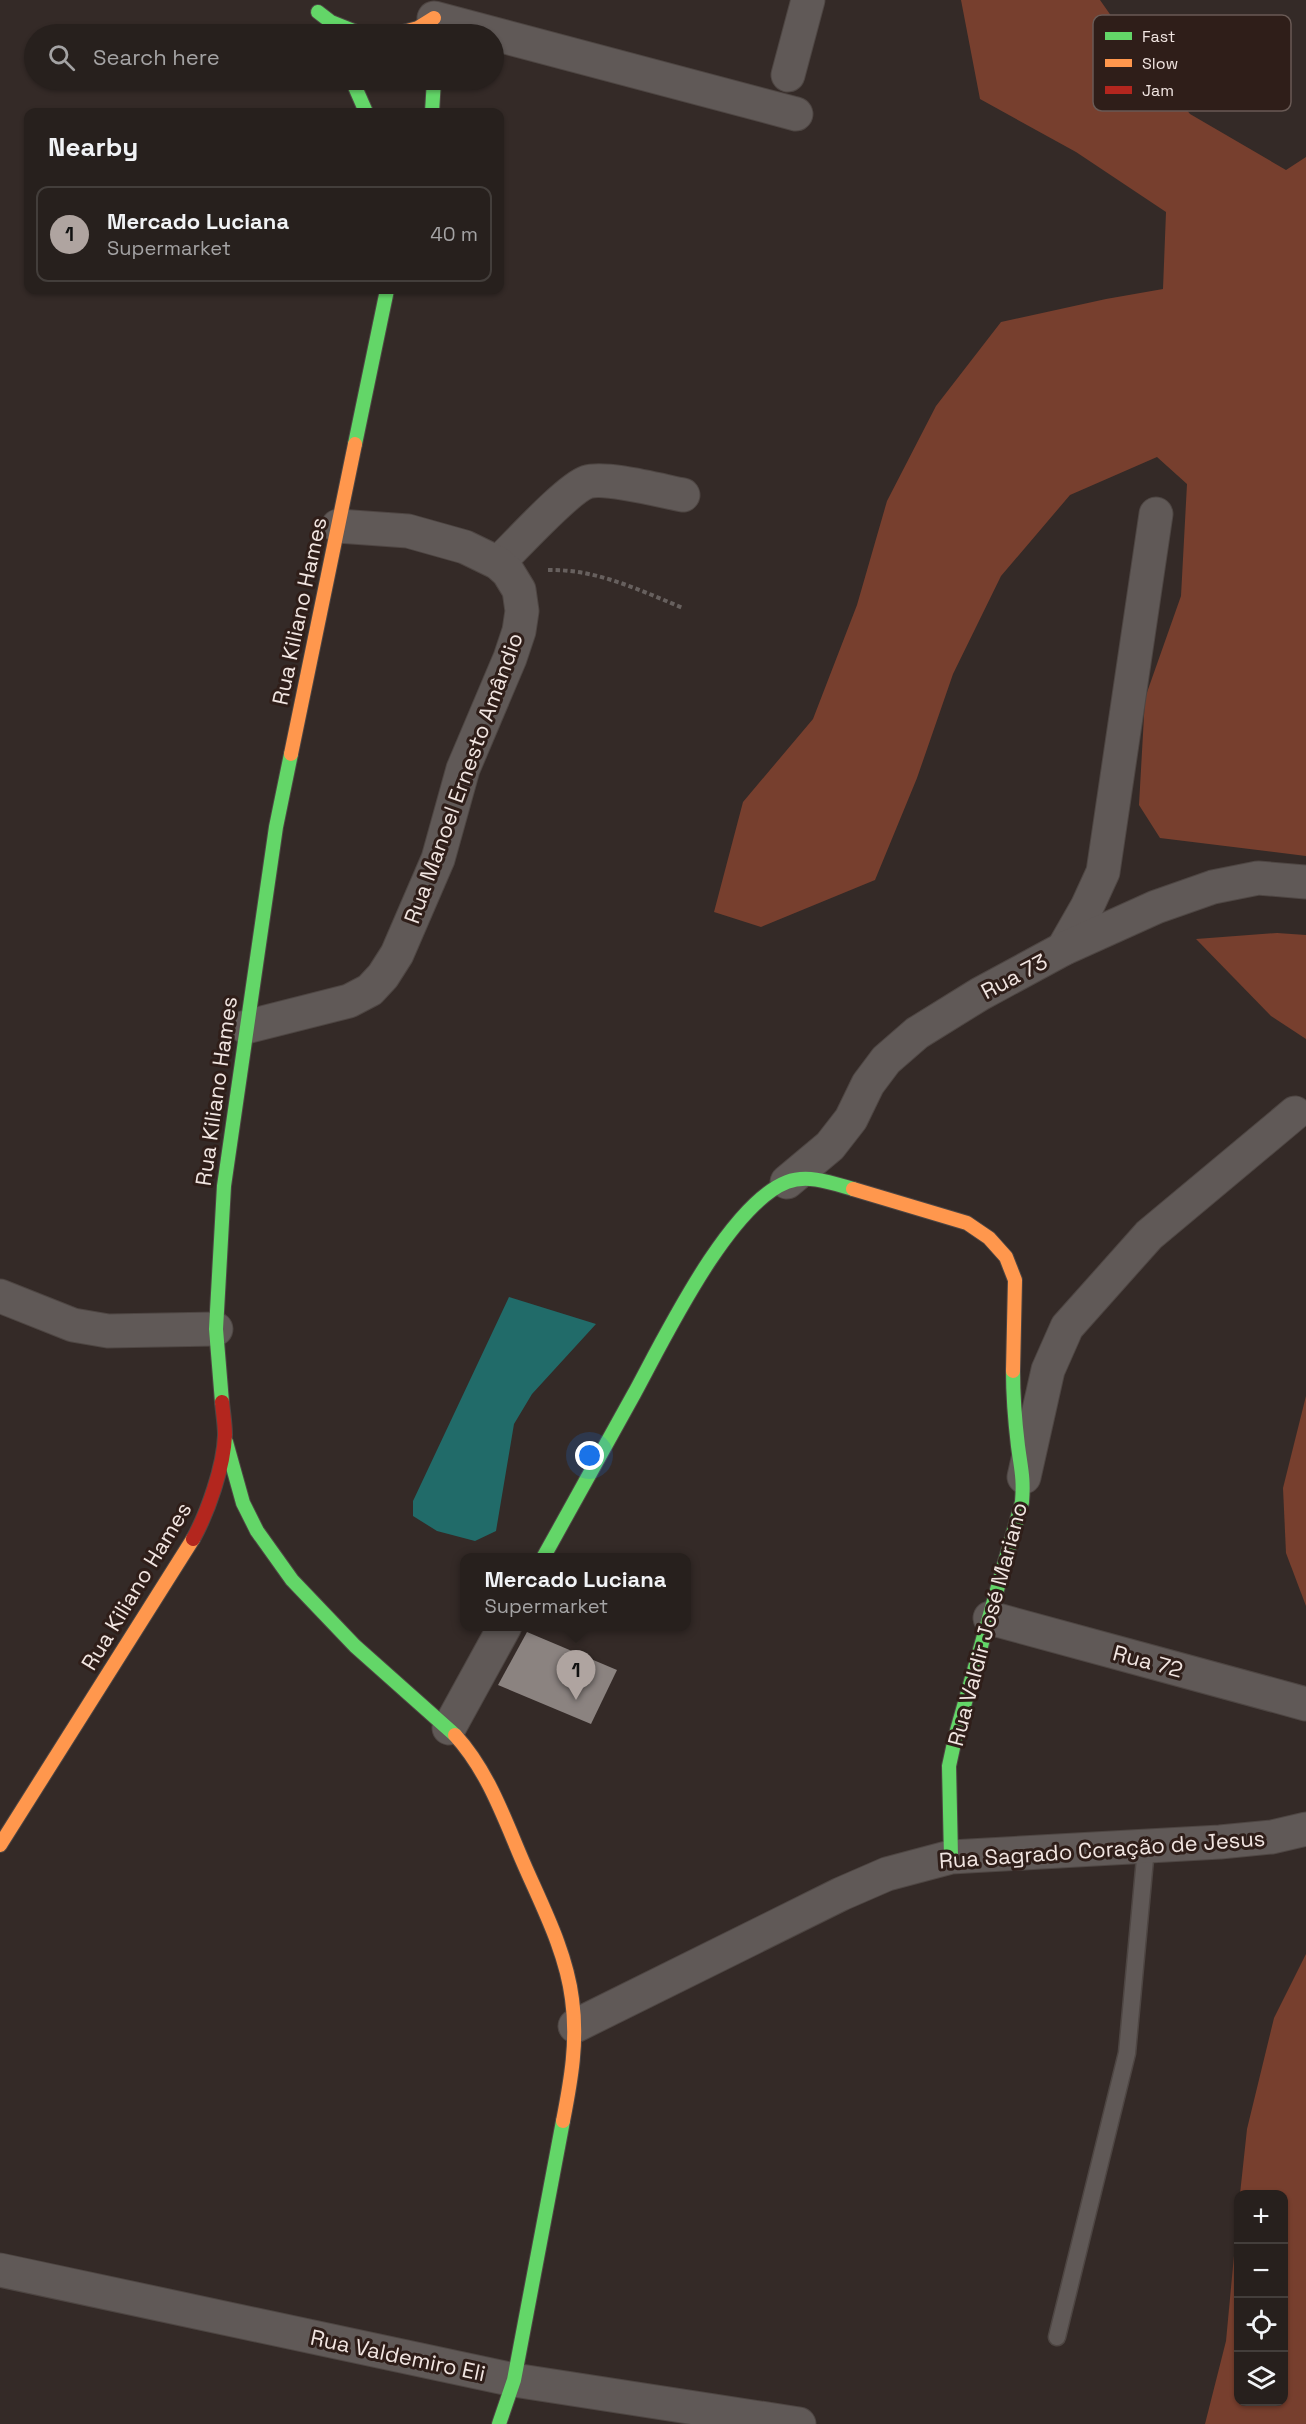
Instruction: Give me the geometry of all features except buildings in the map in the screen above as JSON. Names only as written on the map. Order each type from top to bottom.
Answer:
[{"type":"street","points":[[788,75],[808,0]]},
{"type":"street","points":[[316,6],[325,24]]},
{"type":"street","points":[[316,6],[331,22],[336,24]]},
{"type":"street","points":[[434,18],[457,24]]},
{"type":"street","points":[[504,37],[796,114]]},
{"type":"street","points":[[356,90],[364,108]]},
{"type":"street","points":[[432,108],[433,90]]},
{"type":"street","name":"Rua Kiliano Hames","points":[[0,1845],[198,1528],[214,1489],[225,1436],[216,1329],[218,1263],[224,1186],[246,1027],[276,827],[385,294]]},
{"type":"street","points":[[338,525],[408,531],[465,548],[503,568],[570,493],[588,482],[610,482],[683,495]]},
{"type":"street","points":[[1064,949],[1088,907],[1102,872],[1156,514]]},
{"type":"street","name":"Rua Manoel Ernesto Amândio","points":[[246,1027],[349,1001],[370,990],[383,976],[397,954],[438,859],[463,769],[510,658],[519,631],[522,611],[519,590],[503,568]]},
{"type":"street","name":"Rua 73","points":[[788,1182],[830,1146],[851,1119],[868,1083],[886,1060],[916,1033],[980,994],[1064,949],[1156,907],[1213,887],[1258,878],[1306,882]]},
{"type":"street","points":[[1024,1477],[1048,1370],[1067,1327],[1149,1235],[1295,1113]]},
{"type":"street","name":"Rua Valdir José Mariano","points":[[545,1553],[704,1268],[737,1223],[764,1197],[788,1182],[820,1179],[967,1223],[989,1238],[1006,1257],[1015,1280],[1013,1394],[1018,1447],[1024,1477],[1022,1502],[956,1734],[950,1766],[951,1857]]},
{"type":"street","points":[[0,1296],[73,1325],[108,1330],[216,1329]]},
{"type":"street","points":[[225,1436],[242,1501],[261,1539],[281,1569],[313,1607],[449,1728],[472,1754],[486,1780],[557,1941],[570,1982],[575,2026],[574,2065],[514,2380],[499,2424]]},
{"type":"street","name":"Rua 72","points":[[990,1618],[1306,1704]]},
{"type":"street","points":[[449,1728],[502,1631]]},
{"type":"street","name":"Rua Sagrado Coração de Jesus","points":[[575,2026],[841,1894],[887,1874],[951,1857],[1146,1848],[1272,1836],[1306,1829]]},
{"type":"street","name":"Rua Valdemiro Eli","points":[[0,2270],[514,2380],[800,2424]]},
{"type":"lane","points":[[1057,2337],[1127,2054],[1146,1848]]},
{"type":"path","points":[[503,568],[583,572],[613,579],[683,608]]},
{"type":"shaded area","points":[[961,0],[1100,0],[1110,15],[1093,15],[1093,111],[1188,111],[1286,170],[1306,157],[1306,856],[1160,838],[1139,805],[1145,698],[1181,596],[1187,484],[1157,457],[1070,495],[1001,576],[953,674],[917,778],[875,880],[761,927],[714,912],[743,802],[813,719],[857,605],[887,501],[936,406],[1001,322],[1163,289],[1166,212],[1076,152],[980,99]]},
{"type":"shaded area","points":[[1277,933],[1306,935],[1306,1039],[1271,1016],[1196,939]]},
{"type":"shaded area","points":[[1306,1396],[1306,1606],[1286,1553],[1283,1488]]},
{"type":"shaded area","points":[[1306,1954],[1306,2424],[1205,2424],[1226,2341],[1234,2256],[1234,2406],[1288,2406],[1288,2190],[1240,2190],[1247,2129],[1274,2018]]},
{"type":"water","points":[[509,1297],[596,1324],[532,1394],[514,1424],[496,1531],[475,1541],[437,1531],[413,1516],[413,1501]]},
{"type":"traffic: fast","points":[[318,12],[336,24]]},
{"type":"traffic: fast","points":[[356,90],[364,108]]},
{"type":"traffic: fast","points":[[432,108],[433,90]]},
{"type":"traffic: fast","points":[[355,444],[386,294]]},
{"type":"traffic: fast","points":[[222,1402],[216,1329],[224,1186],[276,827],[291,754]]},
{"type":"traffic: fast","points":[[546,1553],[680,1309],[700,1276],[742,1217],[765,1195],[787,1182],[803,1179],[820,1180],[853,1189]]},
{"type":"traffic: fast","points":[[951,1857],[949,1766],[1022,1502],[1013,1371]]},
{"type":"traffic: fast","points":[[226,1442],[243,1503],[257,1531],[292,1580],[355,1646],[455,1735]]},
{"type":"traffic: fast","points":[[499,2424],[514,2380],[563,2121]]},
{"type":"traffic: slow","points":[[424,24],[434,18]]},
{"type":"traffic: slow","points":[[291,754],[355,444]]},
{"type":"traffic: slow","points":[[853,1189],[967,1223],[989,1238],[1006,1257],[1015,1280],[1013,1371]]},
{"type":"traffic: slow","points":[[0,1845],[193,1539]]},
{"type":"traffic: slow","points":[[455,1735],[477,1764],[494,1796],[552,1929],[569,1981],[574,2015],[574,2045],[563,2121]]},
{"type":"traffic: jam","points":[[193,1539],[204,1516],[222,1461],[225,1435],[222,1402]]},
{"type":"place","name":"Mercado Luciana","points":[[576,1700]]}]
